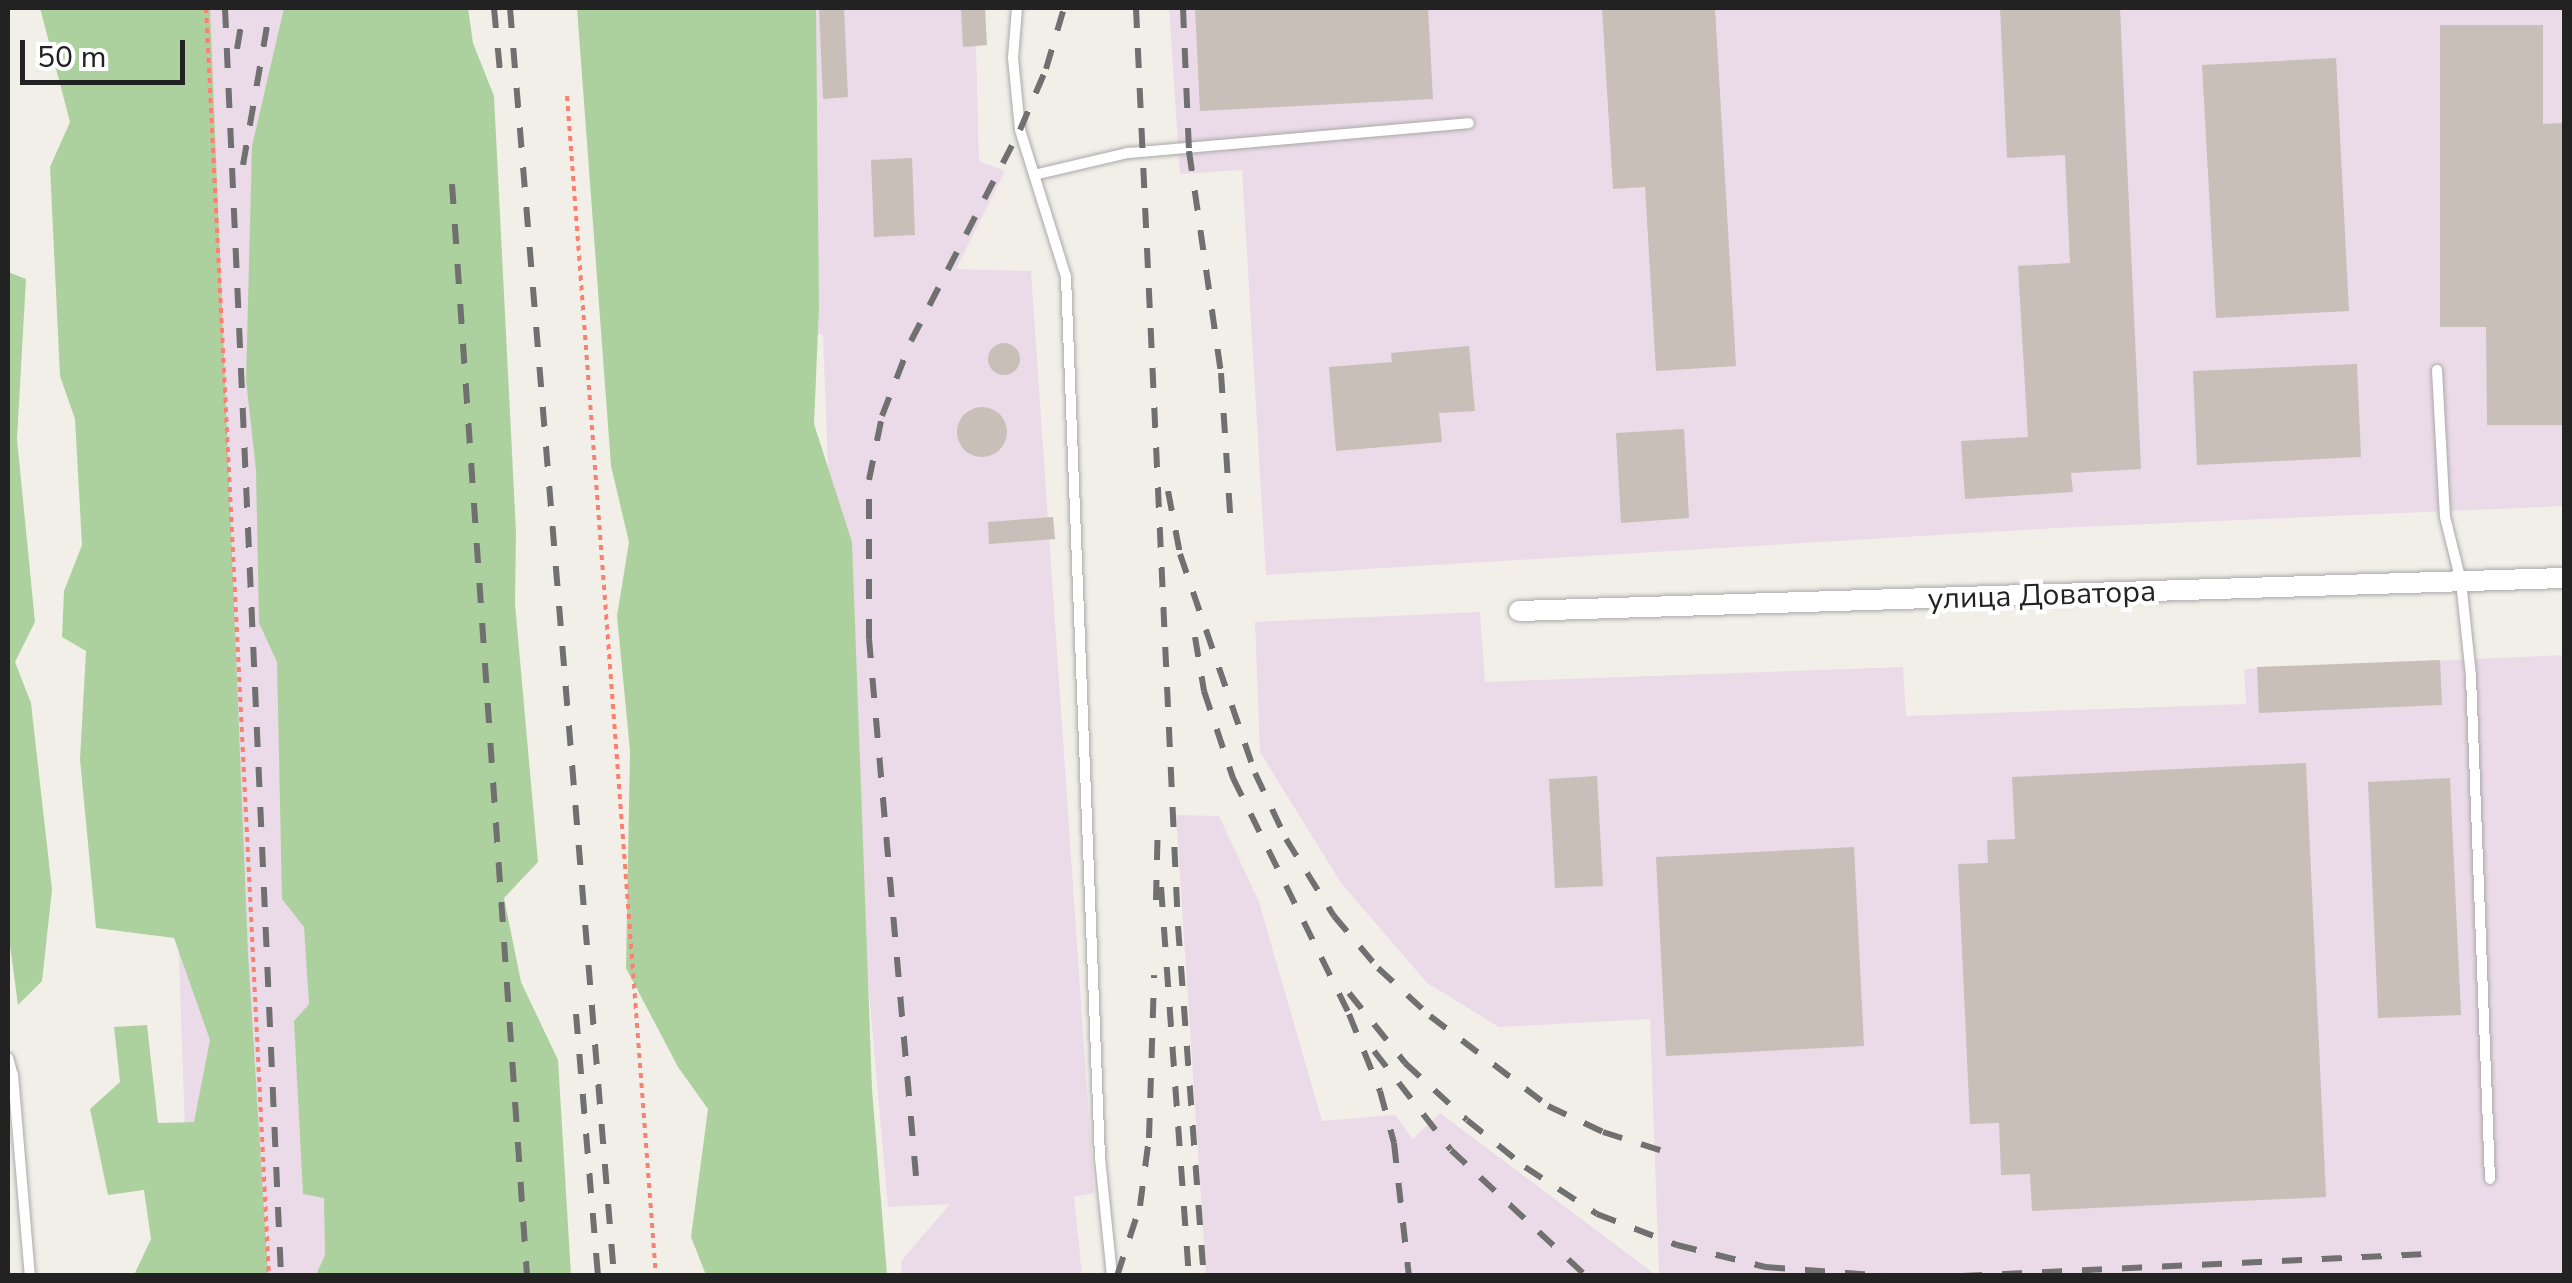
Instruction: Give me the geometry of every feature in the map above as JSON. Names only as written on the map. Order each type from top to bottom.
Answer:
[{"type":"street","name":"улица Доватора","points":[[1519,611],[2564,578]]},
{"type":"lane","points":[[1017,8],[1013,58],[1020,130],[1066,277],[1100,1158],[1112,1276]]},
{"type":"lane","points":[[1034,175],[1128,153],[1469,123]]},
{"type":"lane","points":[[2437,370],[2445,517],[2461,581],[2471,676],[2490,1179]]},
{"type":"lane","points":[[8,1058],[30,1276]]},
{"type":"path","points":[[206,8],[269,1276]]},
{"type":"path","points":[[567,96],[656,1276]]},
{"type":"shaded area","points":[[146,8],[333,8],[341,1275],[190,1275]]},
{"type":"shaded area","points":[[805,8],[975,8],[979,161],[1005,171],[956,269],[1031,271],[1094,1193],[1074,1197],[1082,1275],[902,1275],[901,1261],[950,1204],[888,1207],[832,576],[823,335],[816,333]]},
{"type":"shaded area","points":[[1169,8],[2564,8],[2564,506],[2057,528],[1266,575],[1242,170],[1180,174]]},
{"type":"shaded area","points":[[1480,612],[1485,682],[1903,667],[1906,716],[2246,704],[2244,669],[2564,655],[2564,1275],[1659,1275],[1650,1019],[1499,1027],[1427,983],[1341,883],[1260,752],[1255,622]]},
{"type":"shaded area","points":[[1176,815],[1219,816],[1259,902],[1322,1121],[1395,1115],[1413,1139],[1440,1113],[1656,1275],[1206,1275]]},
{"type":"green space","points":[[40,8],[210,8],[248,953],[268,1275],[134,1275],[151,1239],[144,1190],[108,1195],[90,1109],[120,1082],[114,1027],[147,1025],[158,1123],[194,1122],[210,1040],[174,938],[96,928],[80,759],[86,651],[62,637],[64,591],[82,545],[75,419],[60,376],[50,167],[70,122]]},
{"type":"green space","points":[[284,8],[468,8],[473,43],[494,96],[516,532],[515,604],[538,862],[504,898],[521,982],[558,1060],[571,1275],[316,1275],[325,1255],[324,1198],[303,1194],[294,1021],[309,1004],[304,927],[282,899],[277,662],[259,623],[256,470],[246,380],[252,146]]},
{"type":"green space","points":[[577,8],[816,8],[819,307],[814,424],[852,542],[872,1089],[887,1275],[706,1275],[691,1237],[708,1109],[678,1067],[626,968],[630,751],[617,616],[629,542],[611,466]]},
{"type":"green space","points":[[8,272],[26,279],[17,439],[35,622],[15,662],[31,703],[52,890],[42,981],[18,1005],[8,931]]},
{"type":"building","points":[[819,8],[844,8],[848,97],[823,99]]},
{"type":"building","points":[[961,8],[985,8],[987,45],[963,47]]},
{"type":"building","points":[[1195,8],[1428,8],[1433,99],[1200,111]]},
{"type":"building","points":[[1602,8],[1715,8],[1736,366],[1656,371],[1645,187],[1613,189]]},
{"type":"building","points":[[2000,8],[2120,8],[2141,469],[2071,473],[2073,492],[1965,499],[1961,441],[2028,437],[2018,266],[2070,263],[2065,155],[2007,158]]},
{"type":"building","points":[[2440,25],[2543,25],[2543,124],[2564,123],[2564,425],[2487,425],[2486,327],[2440,327]]},
{"type":"building","points":[[2336,58],[2349,311],[2216,318],[2202,65]]},
{"type":"building","points":[[912,158],[915,235],[874,237],[871,160]]},
{"type":"building","points":[[1004,343],[1015,348],[1020,359],[1015,370],[1004,375],[993,370],[988,359],[993,348]]},
{"type":"building","points":[[1469,346],[1475,411],[1439,413],[1442,442],[1336,451],[1329,367],[1392,362],[1391,353]]},
{"type":"building","points":[[2357,364],[2361,457],[2197,465],[2193,371]]},
{"type":"building","points":[[982,407],[1000,414],[1007,432],[1000,450],[982,457],[964,450],[957,432],[964,414]]},
{"type":"building","points":[[1684,429],[1689,518],[1621,523],[1616,433]]},
{"type":"building","points":[[1053,517],[1055,539],[989,544],[988,522]]},
{"type":"building","points":[[2440,660],[2442,705],[2259,713],[2257,667]]},
{"type":"building","points":[[2306,763],[2326,1197],[2032,1211],[2030,1174],[2001,1175],[1999,1123],[1970,1124],[1958,864],[1988,863],[1987,840],[2015,839],[2012,777]]},
{"type":"building","points":[[1597,776],[1603,886],[1555,888],[1549,779]]},
{"type":"building","points":[[2450,778],[2461,1015],[2378,1018],[2368,782]]},
{"type":"building","points":[[1854,847],[1864,1046],[1666,1056],[1656,857]]},
{"type":"railway","points":[[225,8],[281,1276]]},
{"type":"railway","points":[[237,49],[244,8]]},
{"type":"railway","points":[[243,165],[270,8]]},
{"type":"railway","points":[[494,8],[500,72]]},
{"type":"railway","points":[[510,8],[614,1276]]},
{"type":"railway","points":[[916,1176],[869,639],[869,480],[882,416],[911,341],[1020,130],[1046,69],[1064,8]]},
{"type":"railway","points":[[1136,8],[1178,926],[1204,1276]]},
{"type":"railway","points":[[1183,8],[1189,151],[1221,373],[1231,527]]},
{"type":"railway","points":[[452,184],[527,1276]]},
{"type":"railway","points":[[1168,491],[1180,554],[1255,773],[1286,839],[1334,916],[1378,968],[1430,1016],[1548,1106],[1603,1132],[1672,1154]]},
{"type":"railway","points":[[1195,637],[1204,691],[1233,778],[1349,1014],[1380,1091],[1394,1143],[1409,1276]]},
{"type":"railway","points":[[1156,900],[1158,820]]},
{"type":"railway","points":[[1161,887],[1189,1276]]},
{"type":"railway","points":[[1117,1276],[1140,1206],[1149,1138],[1154,975]]},
{"type":"railway","points":[[1349,993],[1405,1063],[1467,1120],[1525,1167],[1597,1214],[1677,1245],[1765,1267],[1888,1276]]},
{"type":"railway","points":[[576,1014],[598,1276]]},
{"type":"railway","points":[[1374,1051],[1451,1150],[1586,1276]]},
{"type":"railway","points":[[1962,1276],[2421,1254]]}]
